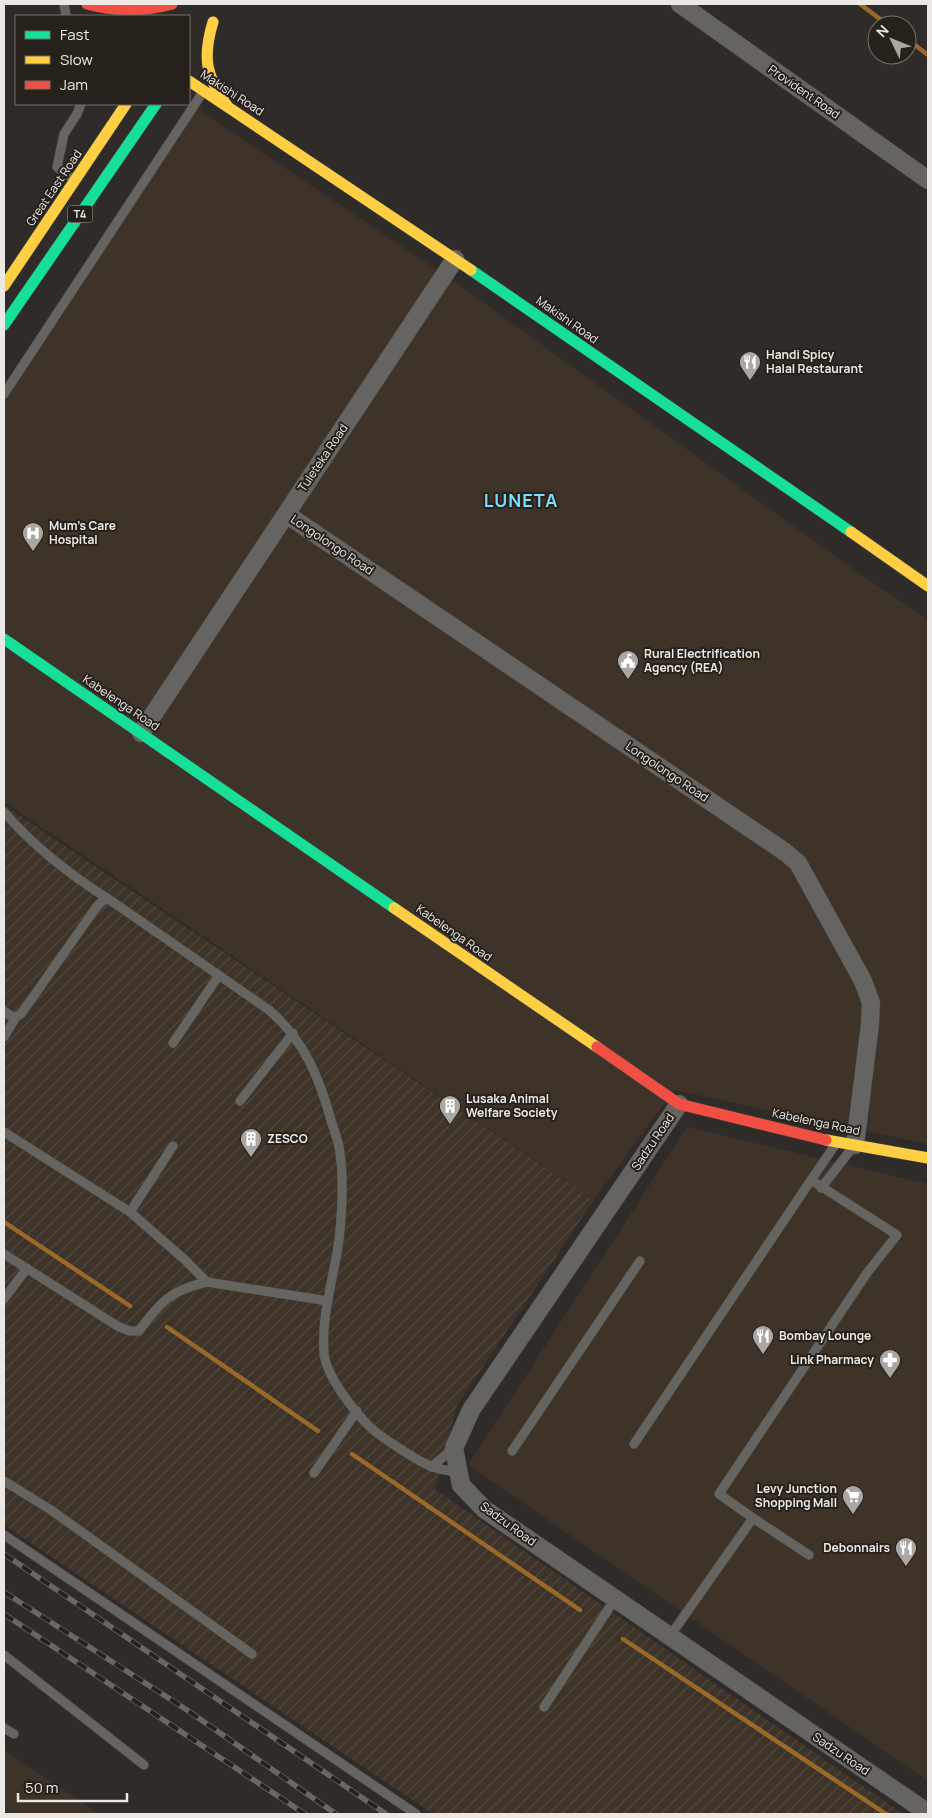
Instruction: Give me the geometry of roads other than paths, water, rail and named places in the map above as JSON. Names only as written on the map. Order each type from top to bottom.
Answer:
[{"type":"main road","points":[[79,4],[95,15]]},
{"type":"main road","points":[[88,4],[106,9],[130,12],[172,4]]},
{"type":"main road","points":[[194,50],[221,10]]},
{"type":"main road","points":[[213,22],[207,39],[205,58],[208,75],[216,92],[228,107]]},
{"type":"main road","name":"Makishi Road","points":[[190,81],[455,259],[928,586]]},
{"type":"main road","name":"Great East Road","points":[[4,286],[125,105]]},
{"type":"main road","name":"T4","points":[[4,325],[155,105]]},
{"type":"main road","name":"Kabelenga Road","points":[[4,639],[679,1104],[836,1142],[928,1158]]},
{"type":"street","name":"Provident Road","points":[[680,4],[928,180]]},
{"type":"street","name":"Tuleteka Road","points":[[141,733],[455,259]]},
{"type":"street","name":"Longolongo Road","points":[[286,514],[785,852],[798,863],[863,980],[871,1003],[855,1145]]},
{"type":"street","name":"Sadzu Road","points":[[679,1104],[471,1410],[454,1448],[461,1485],[484,1509],[670,1636],[926,1806]]},
{"type":"lane","points":[[4,394],[204,90]]},
{"type":"lane","points":[[75,181],[57,167],[64,134],[77,114],[80,105]]},
{"type":"lane","points":[[4,812],[26,838],[80,881],[269,1010],[293,1033],[314,1070],[325,1099],[340,1152],[342,1189],[339,1240],[328,1302],[324,1355],[333,1378],[357,1412],[372,1429],[431,1467],[459,1472]]},
{"type":"lane","points":[[4,1037],[16,1017],[21,1014],[95,909],[103,900],[110,900]]},
{"type":"lane","points":[[173,1043],[219,975]]},
{"type":"lane","points":[[4,1011],[12,1017],[16,1017]]},
{"type":"lane","points":[[240,1101],[293,1033]]},
{"type":"lane","points":[[4,1132],[130,1212],[184,1259],[207,1282]]},
{"type":"lane","points":[[634,1444],[836,1142]]},
{"type":"lane","points":[[821,1188],[855,1145]]},
{"type":"lane","points":[[130,1212],[173,1146]]},
{"type":"lane","points":[[809,1555],[719,1494],[867,1273],[898,1235],[811,1180]]},
{"type":"lane","points":[[4,1254],[119,1327],[130,1331],[139,1331],[156,1307],[172,1295],[185,1287],[207,1282],[328,1302]]},
{"type":"lane","points":[[512,1451],[640,1261]]},
{"type":"lane","points":[[4,1299],[27,1268]]},
{"type":"lane","points":[[314,1473],[357,1412]]},
{"type":"lane","points":[[431,1467],[454,1448]]},
{"type":"lane","points":[[4,1481],[51,1510],[252,1654]]},
{"type":"lane","points":[[670,1636],[753,1518]]},
{"type":"lane","points":[[4,1535],[416,1814]]},
{"type":"lane","points":[[544,1707],[615,1599]]},
{"type":"lane","points":[[4,1655],[144,1765]]},
{"type":"lane","points":[[4,1728],[14,1734]]},
{"type":"waterway","points":[[860,4],[875,15]]},
{"type":"waterway","points":[[917,47],[928,55]]},
{"type":"waterway","points":[[4,1222],[130,1306]]},
{"type":"waterway","points":[[167,1327],[318,1431]]},
{"type":"waterway","points":[[352,1454],[580,1610]]},
{"type":"waterway","points":[[623,1639],[886,1814]]},
{"type":"railway","points":[[4,1554],[386,1814]]},
{"type":"railway","points":[[4,1592],[187,1710],[336,1814]]},
{"type":"railway","points":[[4,1614],[305,1814]]},
{"type":"place","name":"Handi Spicy Halal Restaurant","points":[[750,381]]},
{"type":"place","name":"Mum's Care Hospital","points":[[33,552]]},
{"type":"place","name":"Rural Electrification Agency (REA)","points":[[628,680]]},
{"type":"place","name":"Lusaka Animal Welfare Society","points":[[450,1125]]},
{"type":"place","name":"ZESCO","points":[[251,1158]]},
{"type":"place","name":"Bombay Lounge","points":[[763,1355]]},
{"type":"place","name":"Link Pharmacy","points":[[890,1379]]},
{"type":"place","name":"Levy Junction Shopping Mall","points":[[853,1515]]},
{"type":"place","name":"Debonnairs","points":[[906,1567]]},
{"type":"district","name":"LUNETA","points":[[521,501]]}]
